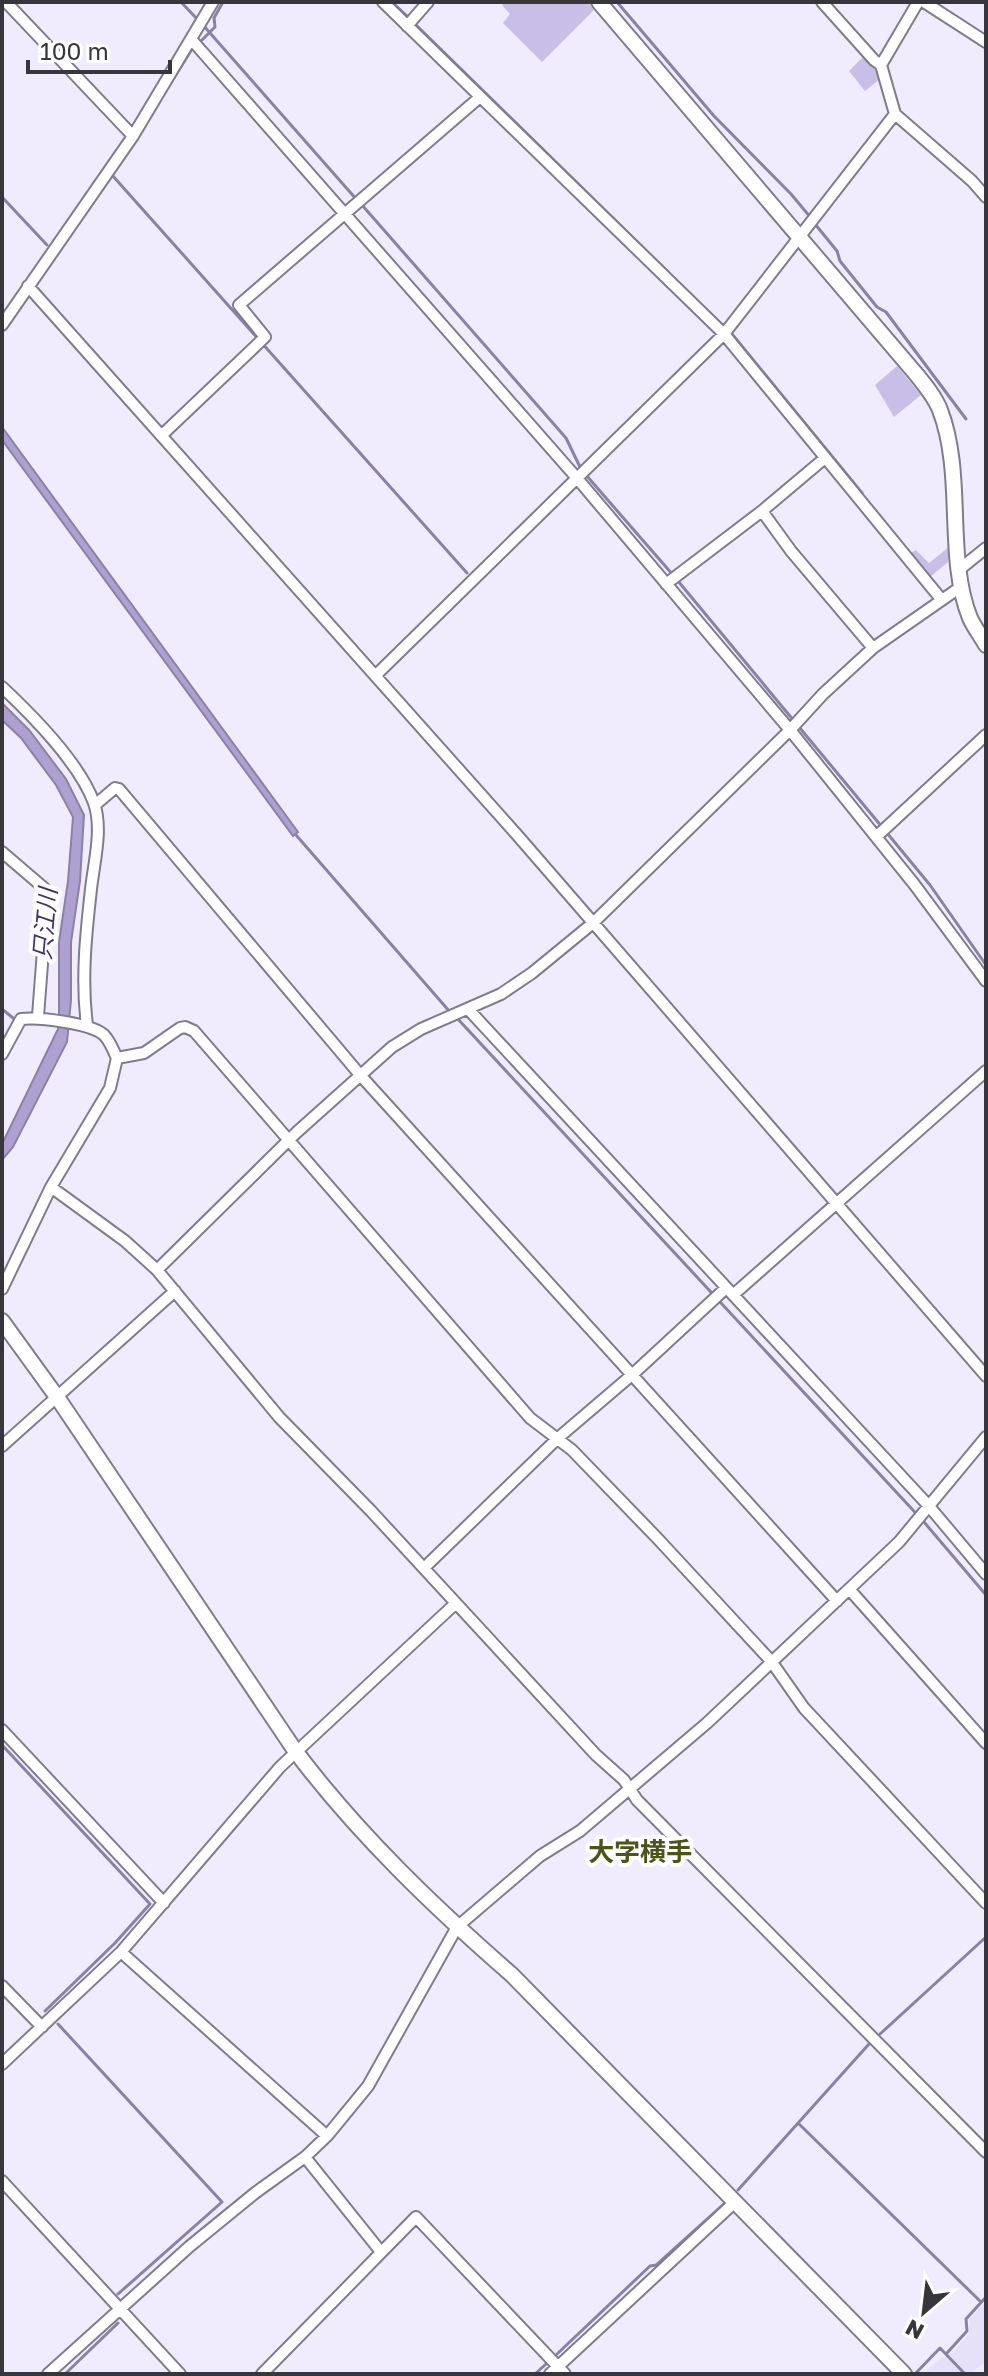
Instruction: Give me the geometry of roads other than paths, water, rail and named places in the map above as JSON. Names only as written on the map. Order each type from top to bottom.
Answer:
[{"type":"street","points":[[6,2],[133,136]]},
{"type":"street","points":[[2,325],[133,136],[213,2]]},
{"type":"street","points":[[383,2],[724,334],[941,599]]},
{"type":"street","points":[[407,26],[428,2]]},
{"type":"street","points":[[599,2],[916,374],[938,406],[951,450],[962,586],[970,618],[986,645]]},
{"type":"street","points":[[822,2],[881,65],[895,114],[986,197]]},
{"type":"street","points":[[881,65],[921,2],[986,42]]},
{"type":"street","points":[[194,34],[346,215],[581,473],[672,579],[877,836],[986,981]]},
{"type":"street","points":[[162,435],[265,337],[239,305],[480,97]]},
{"type":"street","points":[[376,675],[724,334],[895,114]]},
{"type":"street","points":[[28,286],[376,675],[986,1376]]},
{"type":"street","points":[[672,579],[762,511],[825,458]]},
{"type":"street","points":[[762,511],[791,551],[873,648]]},
{"type":"street","points":[[960,569],[986,548]]},
{"type":"street","points":[[157,1270],[289,1140],[392,1047],[421,1029],[501,994],[593,923],[873,648],[962,586]]},
{"type":"street","points":[[2,687],[37,721],[70,763],[95,805],[97,837],[85,953],[84,1004],[87,1025]]},
{"type":"street","points":[[877,836],[986,735]]},
{"type":"street","points":[[95,805],[115,788],[119,789],[361,1076],[837,1601]]},
{"type":"street","points":[[2,852],[44,888],[47,899],[38,1016]]},
{"type":"street","points":[[465,1010],[727,1292],[922,1513],[986,1574]]},
{"type":"street","points":[[2,1054],[21,1019],[38,1016],[50,1021],[87,1025],[103,1033],[117,1058],[110,1088],[51,1187],[2,1289]]},
{"type":"street","points":[[117,1058],[144,1053],[180,1028],[190,1028],[530,1418],[558,1438],[658,1539],[771,1661],[804,1708],[986,1903]]},
{"type":"street","points":[[424,1568],[558,1438],[711,1302],[836,1204],[986,1071]]},
{"type":"street","points":[[51,1187],[125,1241],[157,1270],[279,1417],[631,1789],[637,1800],[986,2152]]},
{"type":"street","points":[[2,1446],[175,1291]]},
{"type":"street","points":[[2,1321],[327,1794],[457,1927],[512,1975],[904,2374]]},
{"type":"street","points":[[48,2374],[119,2308],[327,2136],[368,2086],[457,1927],[540,1856],[580,1831],[631,1789],[837,1601],[899,1542],[986,1437]]},
{"type":"street","points":[[849,1589],[986,1743]]},
{"type":"street","points":[[2,2064],[121,1952],[296,1752],[456,1603]]},
{"type":"street","points":[[2,1730],[164,1903]]},
{"type":"street","points":[[121,1952],[327,2136]]},
{"type":"street","points":[[2,1986],[42,2027]]},
{"type":"street","points":[[305,2157],[381,2252]]},
{"type":"street","points":[[2,2181],[180,2374]]},
{"type":"street","points":[[262,2374],[416,2217],[557,2372],[735,2202]]},
{"type":"waterway","points":[[181,2],[198,20]]},
{"type":"waterway","points":[[202,40],[215,27],[214,18],[223,2]]},
{"type":"waterway","points":[[392,2],[408,17]]},
{"type":"waterway","points":[[617,2],[714,116],[811,218]]},
{"type":"waterway","points":[[415,24],[668,272]]},
{"type":"waterway","points":[[203,25],[357,200]]},
{"type":"waterway","points":[[165,92],[192,49]]},
{"type":"waterway","points":[[113,173],[467,573]]},
{"type":"waterway","points":[[2,197],[47,245]]},
{"type":"waterway","points":[[362,205],[566,438],[581,469]]},
{"type":"waterway","points":[[815,224],[837,251],[840,261],[877,307],[886,312],[966,419]]},
{"type":"waterway","points":[[732,334],[862,493]]},
{"type":"waterway","points":[[586,475],[673,575]]},
{"type":"waterway","points":[[678,581],[882,827]]},
{"type":"waterway","points":[[887,833],[930,885],[986,965]]},
{"type":"waterway","points":[[296,835],[450,1012]]},
{"type":"waterway","points":[[2,1009],[13,1018]]},
{"type":"waterway","points":[[456,1017],[924,1522],[986,1595]]},
{"type":"waterway","points":[[2,1745],[150,1904],[45,2011]]},
{"type":"waterway","points":[[880,2034],[986,1937]]},
{"type":"waterway","points":[[58,2024],[222,2202],[118,2294]]},
{"type":"waterway","points":[[738,2190],[869,2044]]},
{"type":"waterway","points":[[798,2123],[981,2302]]},
{"type":"waterway","points":[[557,2354],[650,2266],[656,2265],[726,2202]]},
{"type":"waterway","points":[[947,2353],[967,2331],[966,2319],[986,2297]]},
{"type":"waterway","points":[[65,2374],[118,2323]]},
{"type":"waterway","points":[[915,2374],[940,2348],[965,2374]]},
{"type":"waterway","points":[[535,2374],[546,2364]]},
{"type":"district","name":"大字横手","points":[[640,1851]]},
{"type":"water label","name":"只江川","points":[[44,924]]}]
